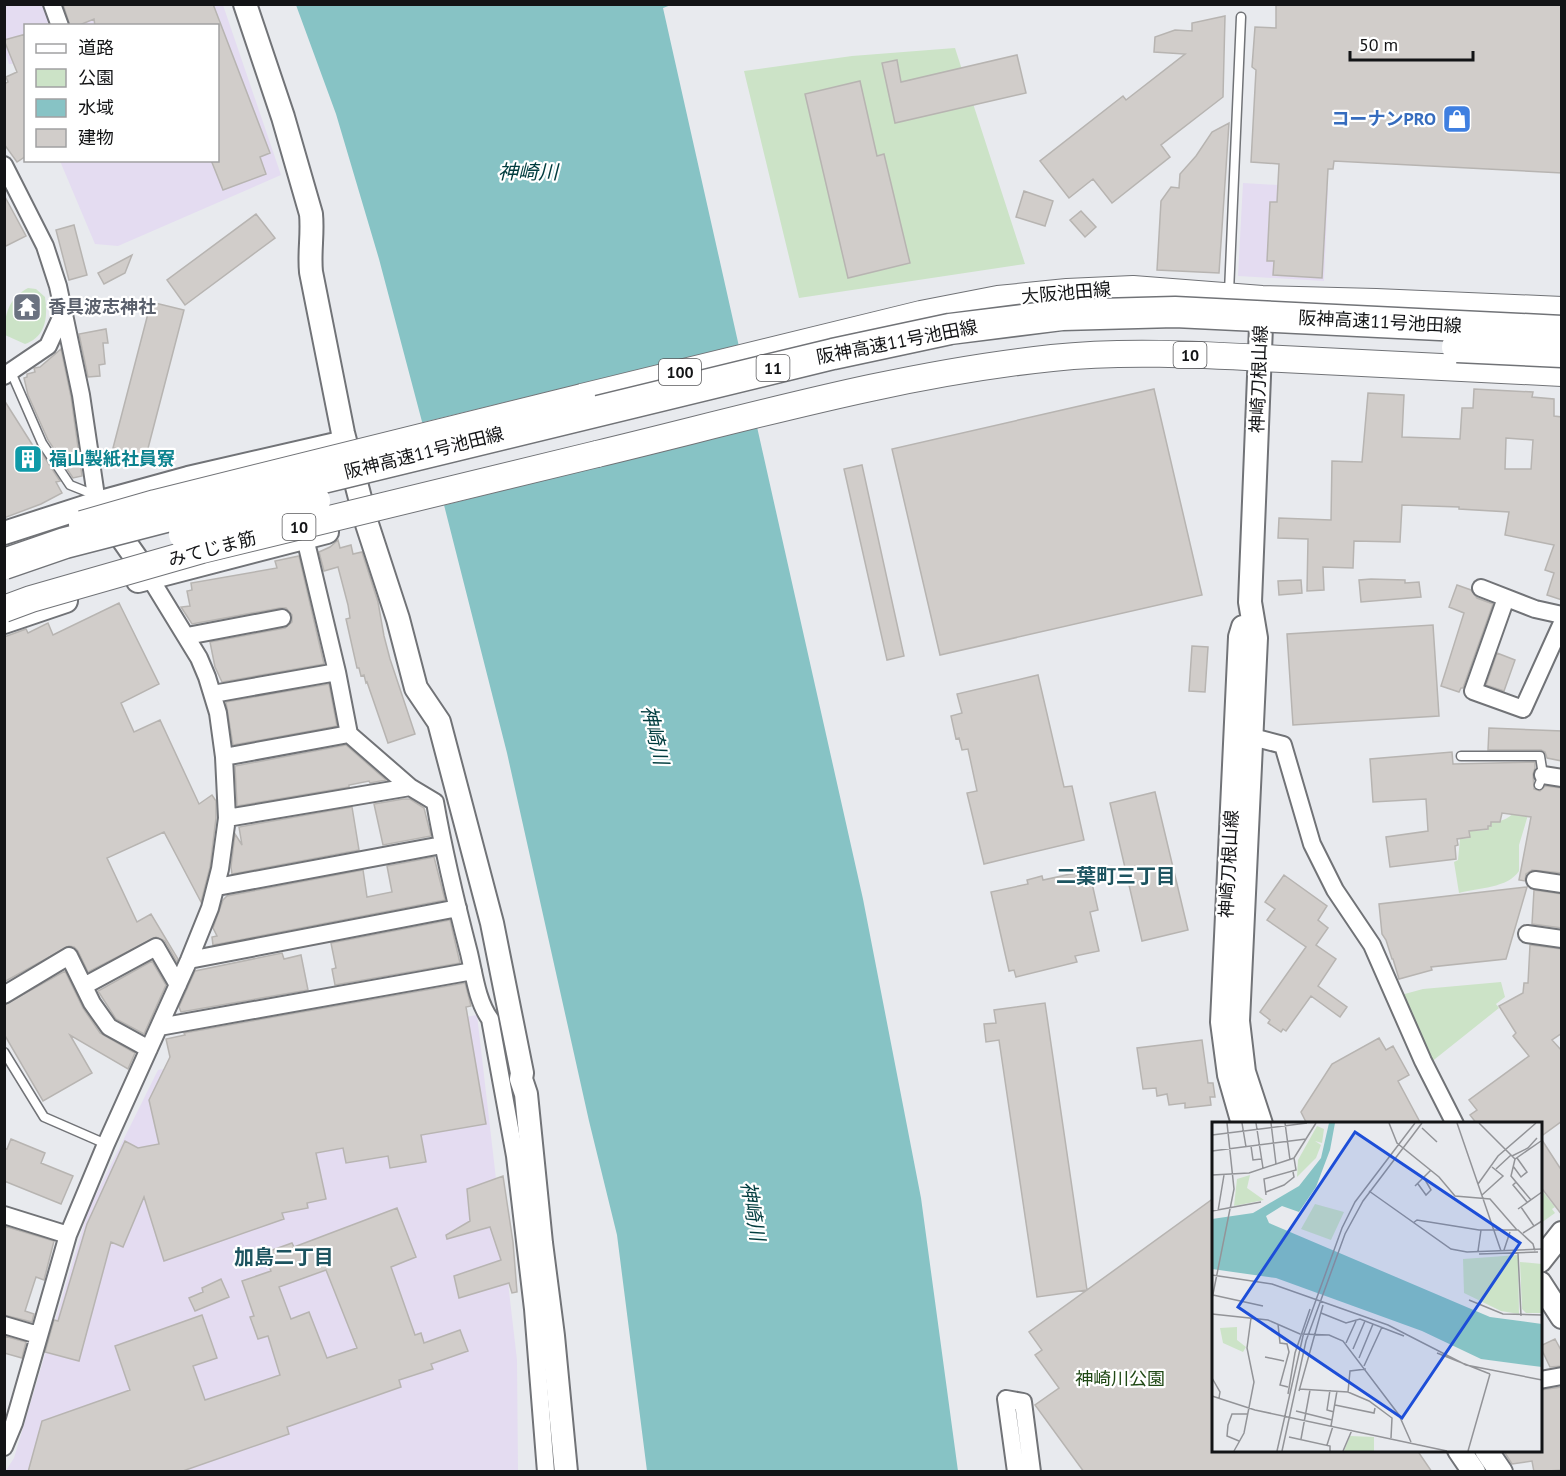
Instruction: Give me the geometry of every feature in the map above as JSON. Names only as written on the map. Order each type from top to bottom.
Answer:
[{"type":"highway","name":"阪神高速11号池田線","points":[[4,564],[65,543],[224,502],[833,354],[950,329],[1062,315],[1175,312],[1562,331]]},
{"type":"highway","name":"阪神高速11号池田線","points":[[4,584],[72,561],[837,374],[956,349],[1067,335],[1176,332],[1562,352]]},
{"type":"main road","name":"大阪池田線","points":[[4,550],[155,503],[779,347],[921,314],[999,299],[1067,292],[1133,289],[1262,299],[1562,310]]},
{"type":"main road","name":"みてじま筋","points":[[4,609],[31,599],[202,550],[897,382],[978,367],[1054,357],[1139,354],[1260,358]]},
{"type":"main road","name":"10","points":[[1260,358],[1562,373]]},
{"type":"street","points":[[52,4],[59,24]]},
{"type":"street","points":[[245,4],[283,117],[311,214],[313,228],[309,248],[311,272],[345,442],[366,521],[398,619],[416,688],[439,722],[492,923],[495,948],[509,1002],[522,1073],[521,1079],[526,1094],[566,1472]]},
{"type":"street","points":[[4,165],[45,246],[64,311],[81,395],[96,499],[187,636],[213,694],[224,757],[227,818],[217,886],[189,960],[106,1144],[68,1235],[14,1424],[5,1446]]},
{"type":"street","name":"神崎刀根山線","points":[[1242,1122],[1229,1075],[1222,1023],[1243,734],[1256,638],[1250,602],[1262,299]]},
{"type":"street","points":[[8,374],[48,346],[64,311]]},
{"type":"street","points":[[4,532],[96,499],[345,442]]},
{"type":"street","points":[[4,622],[84,595],[366,521]]},
{"type":"street","points":[[305,538],[337,672],[349,734],[410,787],[435,802],[442,845],[473,971],[483,1010],[489,1019],[515,1156],[533,1309],[546,1472]]},
{"type":"street","points":[[1481,588],[1535,609],[1562,615]]},
{"type":"street","points":[[1506,598],[1473,692],[1523,709],[1562,624]]},
{"type":"street","points":[[187,636],[282,618]]},
{"type":"street","points":[[213,694],[337,672]]},
{"type":"street","points":[[224,757],[349,734]]},
{"type":"street","points":[[1243,734],[1283,746],[1312,844],[1335,890],[1372,945],[1454,1122]]},
{"type":"street","name":"神崎刀根山線","points":[[1243,734],[1238,1021],[1244,1072],[1260,1122]]},
{"type":"street","points":[[1541,780],[1562,778]]},
{"type":"street","points":[[227,818],[410,787]]},
{"type":"street","points":[[217,886],[442,845]]},
{"type":"street","points":[[1535,880],[1562,884]]},
{"type":"street","points":[[189,960],[458,908]]},
{"type":"street","points":[[1527,934],[1562,939]]},
{"type":"street","points":[[84,986],[156,947],[178,985]]},
{"type":"street","points":[[4,995],[69,956],[92,1003],[108,1027],[149,1049]]},
{"type":"street","points":[[159,1027],[473,971]]},
{"type":"street","points":[[4,1215],[68,1235]]},
{"type":"street","points":[[1542,1258],[1562,1233]]},
{"type":"street","points":[[1542,1286],[1562,1317]]},
{"type":"street","points":[[4,1325],[38,1335]]},
{"type":"street","points":[[1542,1380],[1562,1376]]},
{"type":"street","points":[[1016,1472],[1006,1398],[1023,1402],[1032,1472]]},
{"type":"street","points":[[1460,1452],[1474,1472]]},
{"type":"street","points":[[1487,1452],[1501,1472]]},
{"type":"lane","points":[[1229,296],[1241,17]]},
{"type":"lane","points":[[8,374],[42,443],[64,477],[70,485],[96,499]]},
{"type":"lane","points":[[1461,756],[1540,756],[1541,780]]},
{"type":"lane","points":[[4,1052],[44,1117],[106,1144]]},
{"type":"shaded area","points":[[4,5],[223,5],[281,175],[118,246],[95,244],[60,162],[219,162],[219,24],[24,24],[24,74],[20,64],[9,64],[5,52]]},
{"type":"shaded area","points":[[1243,183],[1328,188],[1324,281],[1238,276]]},
{"type":"shaded area","points":[[477,1015],[517,1360],[518,1471],[5,1472],[14,1458],[88,1211],[158,1070]]},
{"type":"green space","points":[[955,48],[1025,264],[799,298],[744,71],[852,56]]},
{"type":"green space","points":[[28,288],[36,289],[45,297],[46,319],[37,337],[25,344],[5,335],[5,327],[9,307],[16,297]]},
{"type":"green space","points":[[1518,808],[1528,815],[1519,845],[1519,871],[1514,877],[1500,884],[1459,893],[1454,862],[1458,860],[1460,839],[1470,838],[1470,831],[1488,830],[1488,826],[1492,826],[1491,822],[1506,818]]},
{"type":"green space","points":[[1501,982],[1505,997],[1496,1004],[1499,1008],[1430,1063],[1401,995],[1423,989]]},
{"type":"green space","points":[[1542,1191],[1555,1207],[1552,1209],[1555,1213],[1542,1222]]},
{"type":"water","name":"神崎川","points":[[296,5],[671,5],[663,8],[863,899],[921,1198],[958,1471],[647,1471],[617,1235],[589,1121],[507,753],[379,259],[336,114]]},
{"type":"pier","points":[[742,344],[759,427],[441,506],[420,423]]},
{"type":"building","points":[[63,4],[213,4],[270,153],[260,157],[266,174],[223,190],[212,162],[219,162],[219,24],[95,24],[94,19],[82,24],[69,24]]},
{"type":"building","points":[[1276,4],[1562,4],[1562,173],[1334,161],[1333,169],[1328,169],[1322,278],[1273,275],[1274,261],[1267,261],[1270,202],[1277,202],[1279,164],[1251,162],[1256,70],[1252,67],[1255,27],[1276,28]]},
{"type":"building","points":[[1225,16],[1223,97],[1161,145],[1170,157],[1112,203],[1093,179],[1069,198],[1040,161],[1123,96],[1126,100],[1185,54],[1154,52],[1155,37],[1175,30],[1192,31],[1192,23]]},
{"type":"building","points":[[24,35],[24,157],[17,162],[4,144],[4,84],[8,82],[6,77],[17,72],[4,40]]},
{"type":"building","points":[[1017,55],[1026,93],[895,123],[882,63],[897,60],[901,82]]},
{"type":"building","points":[[860,81],[877,156],[884,154],[910,263],[848,278],[805,94]]},
{"type":"building","points":[[1229,123],[1219,273],[1157,270],[1161,201],[1171,187],[1179,188],[1180,174],[1196,156],[1212,132]]},
{"type":"building","points":[[1024,191],[1053,201],[1045,226],[1016,217]]},
{"type":"building","points":[[4,195],[26,236],[4,247]]},
{"type":"building","points":[[1081,211],[1096,227],[1085,237],[1070,220]]},
{"type":"building","points":[[256,214],[275,238],[185,305],[167,280]]},
{"type":"building","points":[[74,225],[87,275],[69,280],[56,230]]},
{"type":"building","points":[[132,255],[125,273],[104,284],[98,273]]},
{"type":"building","points":[[151,302],[184,310],[146,456],[113,448]]},
{"type":"building","points":[[106,329],[108,343],[103,343],[105,364],[99,365],[100,376],[88,377],[79,334]]},
{"type":"building","points":[[61,349],[71,397],[82,476],[73,478],[48,440],[28,395],[24,378],[27,374],[35,372],[34,368],[40,367]]},
{"type":"building","points":[[1154,389],[1202,595],[940,655],[892,449]]},
{"type":"building","points":[[1474,389],[1533,392],[1532,397],[1554,399],[1554,416],[1562,417],[1562,600],[1547,595],[1554,573],[1545,570],[1554,545],[1505,535],[1509,512],[1459,509],[1459,507],[1402,505],[1400,542],[1354,541],[1353,568],[1323,567],[1324,590],[1307,591],[1308,539],[1278,538],[1279,518],[1331,520],[1332,461],[1362,462],[1368,393],[1404,395],[1402,437],[1460,439],[1462,408],[1473,408]],"holes":[[[1506,438],[1533,440],[1531,469],[1505,469]]]},
{"type":"building","points":[[4,400],[42,460],[41,452],[60,481],[56,482],[62,493],[4,518]]},
{"type":"building","points":[[862,465],[904,656],[887,660],[844,469]]},
{"type":"building","points":[[338,540],[340,548],[351,545],[353,554],[362,552],[378,602],[390,659],[415,734],[388,743],[367,682],[357,668],[346,619],[350,618],[348,605],[338,567],[324,571],[319,552]]},
{"type":"building","points":[[299,556],[324,664],[222,682],[215,667],[210,642],[285,628],[292,622],[292,615],[286,608],[280,608],[192,624],[181,607],[190,606],[187,591],[192,590],[191,583],[277,568],[275,561]]},
{"type":"building","points":[[1301,580],[1302,593],[1279,595],[1278,581]]},
{"type":"building","points":[[1359,580],[1405,580],[1405,583],[1419,582],[1421,597],[1361,602]]},
{"type":"building","points":[[1457,585],[1471,590],[1477,598],[1493,604],[1463,688],[1459,692],[1441,686],[1464,613],[1449,607]]},
{"type":"building","points":[[119,603],[159,684],[121,703],[134,732],[160,720],[199,804],[212,795],[216,801],[210,867],[201,902],[164,832],[107,858],[137,922],[151,914],[178,959],[177,962],[165,941],[156,937],[88,972],[78,951],[69,946],[4,982],[4,637],[26,629],[28,633],[48,623],[53,635]]},
{"type":"building","points":[[1433,625],[1439,716],[1293,725],[1287,634]]},
{"type":"building","points":[[1192,646],[1208,647],[1205,692],[1189,691]]},
{"type":"building","points":[[1497,653],[1515,660],[1504,691],[1486,685]]},
{"type":"building","points":[[1038,675],[1064,787],[1072,786],[1084,840],[984,864],[967,793],[977,791],[968,749],[962,750],[959,738],[956,739],[951,716],[962,713],[957,694]]},
{"type":"building","points":[[329,684],[337,726],[233,745],[226,702]]},
{"type":"building","points":[[1489,728],[1562,731],[1562,761],[1547,758],[1545,752],[1541,750],[1488,750]]},
{"type":"building","points":[[346,745],[386,780],[370,783],[369,781],[349,785],[349,787],[237,806],[235,766]]},
{"type":"building","points":[[1452,752],[1453,764],[1535,762],[1534,789],[1540,791],[1545,786],[1562,788],[1562,873],[1532,870],[1526,874],[1525,881],[1519,880],[1531,817],[1502,813],[1500,822],[1491,822],[1488,829],[1469,831],[1470,837],[1457,839],[1456,859],[1390,867],[1386,837],[1428,831],[1426,799],[1373,802],[1370,759]]},
{"type":"building","points":[[1155,792],[1188,930],[1142,941],[1110,803]]},
{"type":"building","points":[[410,799],[424,808],[431,836],[383,845],[374,804]]},
{"type":"building","points":[[352,807],[359,850],[232,874],[235,834],[242,845],[239,827]]},
{"type":"building","points":[[434,857],[445,900],[213,945],[212,937],[217,936],[213,928],[223,900],[227,896],[363,870],[367,897],[392,892],[387,866]]},
{"type":"building","points":[[1089,870],[1098,910],[1090,912],[1099,951],[1075,956],[1077,962],[1016,977],[1014,970],[1009,971],[991,892],[1028,884],[1027,880],[1042,876],[1043,880]]},
{"type":"building","points":[[1284,875],[1327,906],[1318,920],[1328,928],[1316,945],[1336,959],[1318,986],[1347,1007],[1340,1017],[1311,996],[1286,1031],[1283,1029],[1281,1032],[1268,1023],[1270,1020],[1260,1012],[1306,947],[1267,920],[1275,909],[1265,902]]},
{"type":"building","points":[[1527,887],[1506,959],[1431,967],[1432,970],[1399,979],[1382,934],[1379,904]]},
{"type":"building","points":[[1534,890],[1562,894],[1562,928],[1532,924]]},
{"type":"building","points":[[450,920],[460,963],[335,985],[332,969],[336,968],[331,943]]},
{"type":"building","points":[[1530,945],[1562,949],[1562,1033],[1552,1040],[1562,1051],[1562,1121],[1542,1136],[1542,1122],[1475,1122],[1470,1115],[1477,1110],[1469,1100],[1529,1056],[1513,1036],[1516,1033],[1499,1006],[1523,993],[1524,983],[1528,983]]},
{"type":"building","points":[[282,953],[284,959],[301,955],[308,990],[181,1012],[179,1007],[195,971]]},
{"type":"building","points":[[152,961],[166,985],[144,1034],[116,1019],[98,991]]},
{"type":"building","points":[[65,971],[83,1008],[100,1033],[135,1053],[128,1069],[70,1035],[92,1073],[43,1101],[4,1034],[4,1005]]},
{"type":"building","points":[[465,983],[471,1006],[466,1007],[486,1124],[421,1135],[426,1162],[390,1168],[388,1156],[346,1163],[343,1148],[316,1153],[326,1199],[307,1203],[308,1208],[282,1213],[284,1219],[164,1261],[144,1197],[123,1247],[111,1242],[79,1361],[45,1352],[54,1320],[58,1321],[87,1224],[125,1141],[138,1148],[159,1144],[149,1100],[170,1057],[166,1039],[185,1035],[184,1033]]},
{"type":"building","points":[[1045,1003],[1087,1290],[1037,1297],[999,1040],[986,1042],[984,1024],[996,1023],[994,1010]]},
{"type":"building","points":[[1379,1038],[1386,1050],[1393,1046],[1409,1075],[1398,1081],[1420,1122],[1306,1122],[1301,1112],[1332,1064]]},
{"type":"building","points":[[1202,1040],[1208,1083],[1213,1083],[1215,1097],[1210,1097],[1211,1105],[1185,1108],[1185,1103],[1169,1105],[1167,1094],[1157,1096],[1156,1088],[1143,1089],[1137,1048]]},
{"type":"building","points":[[11,1139],[45,1153],[41,1163],[73,1176],[61,1204],[4,1181],[4,1148],[7,1149]]},
{"type":"building","points":[[1542,1140],[1562,1171],[1562,1215],[1542,1189]]},
{"type":"building","points":[[503,1176],[513,1242],[517,1292],[512,1293],[509,1283],[459,1298],[454,1276],[501,1260],[490,1227],[447,1239],[446,1235],[470,1221],[467,1189]]},
{"type":"building","name":"神崎川公園","points":[[1212,1199],[1212,1452],[1418,1452],[1432,1472],[1084,1472],[1035,1405],[1059,1388],[1035,1355],[1042,1350],[1029,1332]]},
{"type":"building","points":[[397,1208],[416,1257],[391,1267],[415,1335],[421,1333],[424,1343],[460,1330],[468,1351],[431,1364],[433,1369],[399,1380],[401,1387],[287,1427],[289,1434],[180,1472],[28,1472],[42,1421],[130,1390],[115,1346],[202,1315],[217,1358],[193,1366],[205,1400],[280,1375],[268,1336],[258,1339],[250,1317],[254,1316],[242,1281],[271,1271],[264,1253],[292,1243],[294,1247]],"holes":[[[326,1270],[357,1348],[327,1358],[309,1312],[291,1319],[279,1287]]]},
{"type":"building","points":[[4,1226],[54,1241],[44,1280],[36,1277],[25,1311],[34,1314],[32,1322],[4,1315]]},
{"type":"building","points":[[221,1279],[229,1297],[195,1311],[189,1298],[203,1292],[202,1288]]},
{"type":"building","points":[[4,1336],[26,1342],[22,1358],[4,1353]]},
{"type":"building","points":[[1555,1339],[1562,1352],[1562,1366],[1550,1367],[1542,1345]]},
{"type":"building","points":[[1562,1387],[1562,1470],[1534,1472],[1532,1461],[1512,1464],[1504,1452],[1542,1452],[1542,1390]]},
{"type":"place","name":"コーナンPRO","points":[[1457,119]]},
{"type":"place","name":"香具波志神社","points":[[27,307]]},
{"type":"place","name":"福山製紙社員寮","points":[[28,459]]},
{"type":"district","name":"二葉町三丁目","points":[[1116,876]]},
{"type":"district","name":"加島二丁目","points":[[284,1257]]}]
